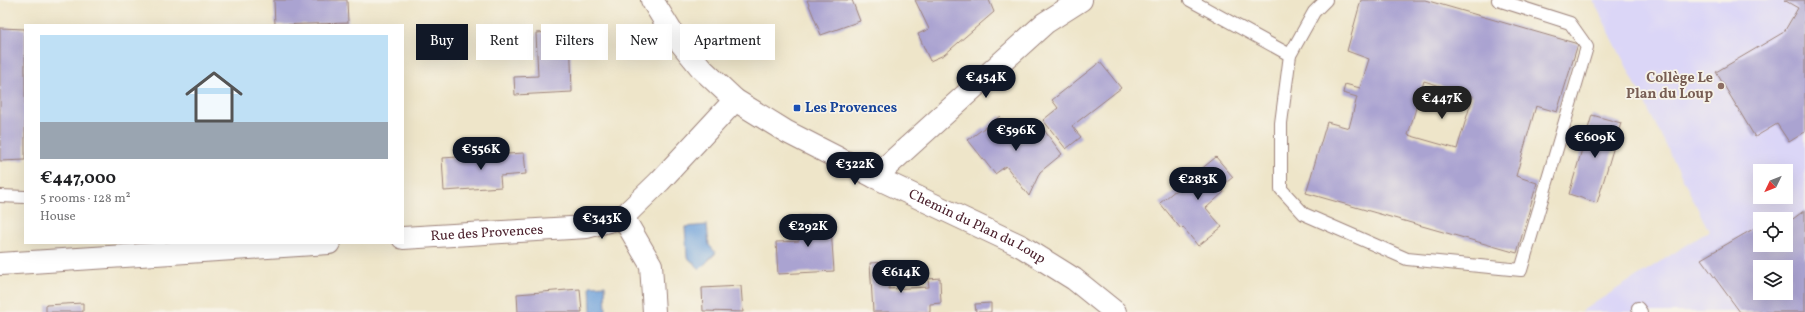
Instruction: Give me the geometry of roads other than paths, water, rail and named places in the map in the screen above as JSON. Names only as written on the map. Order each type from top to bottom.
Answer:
[{"type":"street","name":"Chemin du Plan du Loup","points":[[652,0],[671,31],[702,68],[735,100],[787,132],[875,177],[1021,246],[1074,279],[1115,312]]},
{"type":"street","points":[[875,177],[1045,23],[1081,0]]},
{"type":"street","points":[[654,312],[652,265],[623,217],[660,181],[735,100]]},
{"type":"street","name":"Rue des Provences","points":[[404,238],[587,226],[623,217]]},
{"type":"street","points":[[0,264],[313,244]]},
{"type":"lane","points":[[1190,0],[1290,55]]},
{"type":"lane","points":[[1326,0],[1314,12],[1290,55],[1281,123],[1281,189],[1304,214],[1407,260],[1521,270],[1587,46],[1570,23],[1498,0]]},
{"type":"lane","points":[[0,196],[24,197]]},
{"type":"water","points":[[707,225],[709,245],[716,253],[700,269],[687,257],[685,227]]},
{"type":"water","points":[[605,285],[606,312],[591,312],[590,286]]},
{"type":"place","name":"Collège Le Plan du Loup","points":[[1721,86]]},
{"type":"place","name":"Les Provences","points":[[797,108]]}]
